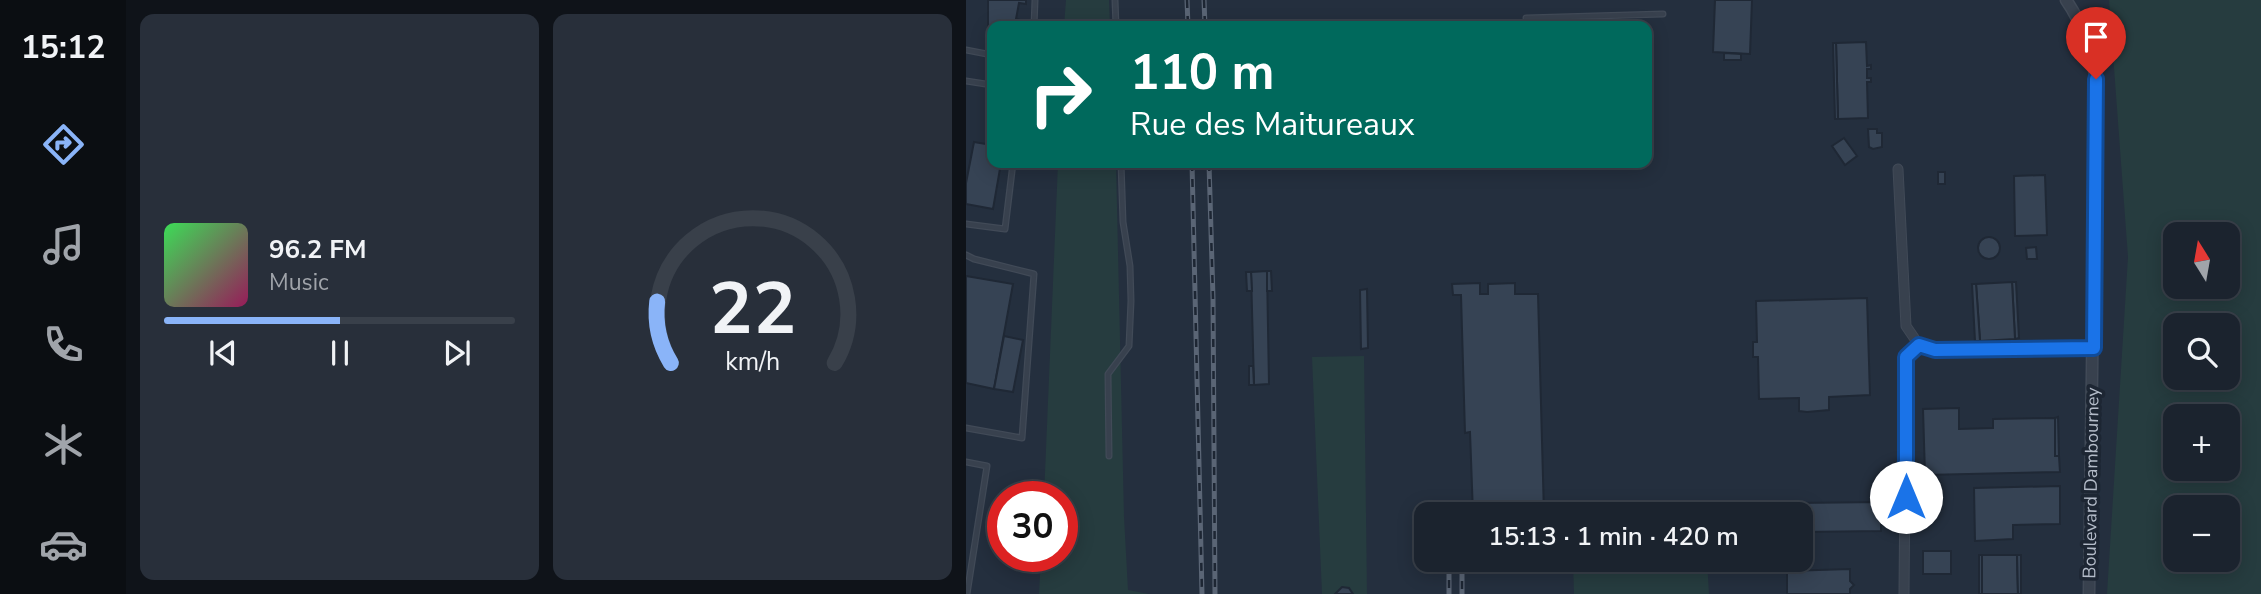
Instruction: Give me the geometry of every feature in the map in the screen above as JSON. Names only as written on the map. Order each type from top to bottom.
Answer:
[{"type":"street","name":"Boulevard Dambourney","points":[[2066,0],[2087,38],[2096,79],[2089,594]]},
{"type":"street","points":[[1898,169],[1906,326],[1919,345],[1935,350],[2094,348]]},
{"type":"street","points":[[1904,594],[1906,357],[1919,345]]},
{"type":"lane","points":[[1034,21],[1035,0]]},
{"type":"lane","points":[[1115,0],[1116,21]]},
{"type":"lane","points":[[1526,18],[1663,14]]},
{"type":"lane","points":[[966,50],[987,54]]},
{"type":"lane","points":[[966,81],[987,84]]},
{"type":"lane","points":[[966,223],[1004,229],[1012,168]]},
{"type":"lane","points":[[1109,456],[1108,374],[1129,345],[1131,301],[1130,266],[1123,222],[1121,168]]},
{"type":"lane","points":[[966,255],[1034,274],[1021,438],[966,429]]},
{"type":"lane","points":[[966,462],[987,466],[967,594]]},
{"type":"green space","points":[[1066,0],[1109,0],[1110,21],[1064,21]]},
{"type":"green space","points":[[2109,0],[2261,0],[2261,594],[2107,594],[2128,257]]},
{"type":"green space","points":[[1058,168],[1116,168],[1128,590],[1149,594],[1039,594],[1040,572],[1078,572],[1078,481],[1045,481]]},
{"type":"green space","points":[[1364,356],[1367,594],[1322,594],[1312,357]]},
{"type":"green space","points":[[1573,572],[1708,572],[1709,594],[1574,594]]},
{"type":"building","points":[[988,0],[1026,0],[1026,4],[1019,3],[1016,19],[1025,21],[988,21]]},
{"type":"building","points":[[1715,0],[1752,0],[1750,54],[1713,52]]},
{"type":"building","points":[[1866,42],[1867,66],[1871,65],[1871,69],[1867,69],[1867,78],[1871,78],[1871,82],[1867,82],[1868,118],[1838,119],[1836,43]]},
{"type":"building","points":[[1833,43],[1836,43],[1838,119],[1835,119]]},
{"type":"building","points":[[1724,53],[1741,54],[1741,60],[1724,60]]},
{"type":"building","points":[[1868,129],[1877,129],[1877,133],[1882,133],[1882,147],[1869,147]]},
{"type":"building","points":[[1844,138],[1857,156],[1845,165],[1832,146]]},
{"type":"building","points":[[974,142],[987,144],[987,168],[1000,168],[993,209],[966,204],[966,183]]},
{"type":"building","points":[[1938,172],[1945,172],[1945,184],[1938,184]]},
{"type":"building","points":[[2045,175],[2047,235],[2015,236],[2014,176]]},
{"type":"building","points":[[1989,237],[1999,244],[2000,248],[1993,258],[1989,259],[1979,252],[1978,248],[1985,238]]},
{"type":"building","points":[[2036,247],[2037,259],[2027,259],[2026,248]]},
{"type":"building","points":[[1267,271],[1269,384],[1254,385],[1251,272]]},
{"type":"building","points":[[1267,271],[1271,271],[1272,291],[1267,291]]},
{"type":"building","points":[[1246,272],[1251,272],[1252,291],[1247,291]]},
{"type":"building","points":[[966,276],[1013,284],[994,389],[966,383]]},
{"type":"building","points":[[2012,282],[2016,282],[2019,338],[2015,339]]},
{"type":"building","points":[[2012,282],[2015,339],[1980,341],[1976,284]]},
{"type":"building","points":[[1480,283],[1480,294],[1488,294],[1488,284],[1515,283],[1515,294],[1538,294],[1544,502],[1473,502],[1470,432],[1465,433],[1461,295],[1453,295],[1452,284]]},
{"type":"building","points":[[1972,284],[1976,284],[1980,341],[1975,341]]},
{"type":"building","points":[[1367,289],[1368,348],[1361,349],[1360,290]]},
{"type":"building","points":[[1867,298],[1870,395],[1829,397],[1829,410],[1807,412],[1799,411],[1799,398],[1759,399],[1758,357],[1753,357],[1753,342],[1757,342],[1756,301]]},
{"type":"building","points":[[1004,336],[1023,340],[1013,392],[994,389]]},
{"type":"building","points":[[1249,366],[1253,366],[1254,385],[1249,385]]},
{"type":"building","points":[[1959,408],[1959,429],[1993,428],[1993,419],[2055,418],[2055,456],[2059,456],[2060,472],[1925,475],[1923,409]]},
{"type":"building","points":[[2058,417],[2059,456],[2055,456],[2055,418]]},
{"type":"building","points":[[2060,486],[2060,524],[2013,525],[2013,539],[1975,541],[1974,488]]},
{"type":"building","points":[[1881,502],[1881,531],[1813,532],[1813,503]]},
{"type":"building","points":[[1923,551],[1951,551],[1951,574],[1923,574]]},
{"type":"building","points":[[1979,555],[1982,555],[1982,594],[1979,594]]},
{"type":"building","points":[[1982,555],[2017,555],[2018,594],[1982,594]]},
{"type":"building","points":[[2017,555],[2021,555],[2021,594],[2018,594]]},
{"type":"building","points":[[1850,569],[1850,581],[1854,585],[1850,594],[1787,594],[1787,572]]},
{"type":"building","points":[[1342,587],[1349,588],[1353,594],[1335,594]]},
{"type":"railway","points":[[1187,0],[1188,21]]},
{"type":"railway","points":[[1204,0],[1205,21]]},
{"type":"railway","points":[[1192,168],[1202,594]]},
{"type":"railway","points":[[1209,168],[1215,594]]},
{"type":"railway","points":[[1449,572],[1449,594]]},
{"type":"railway","points":[[1462,572],[1462,594]]},
{"type":"route","points":[[1906,497],[1906,357],[1919,345],[1935,350],[2094,348],[2096,79]]}]
